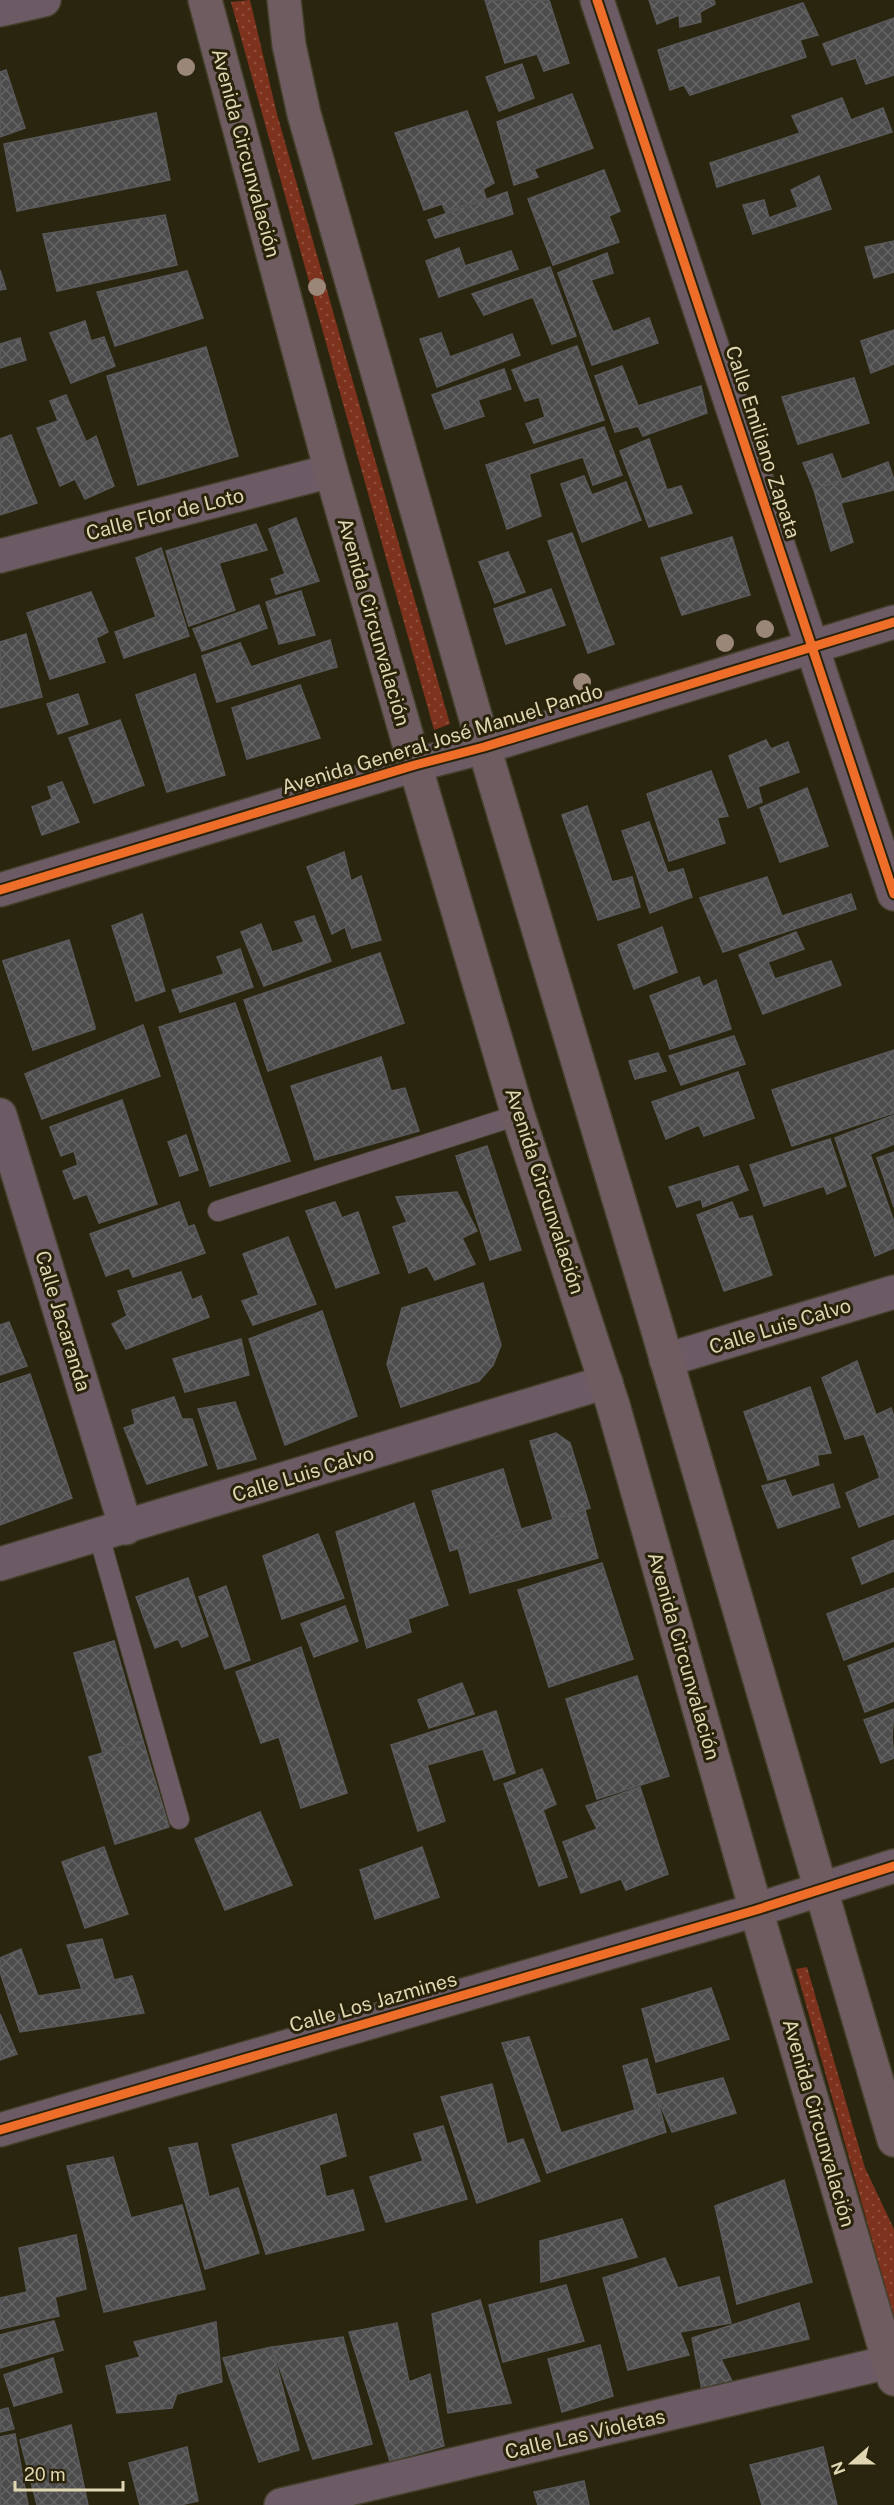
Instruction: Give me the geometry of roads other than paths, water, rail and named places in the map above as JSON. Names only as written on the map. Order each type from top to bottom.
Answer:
[{"type":"highway","name":"Avenida Circunvalación","points":[[205,0],[331,471],[415,765],[519,1115],[606,1382],[756,1910],[892,2371]]},
{"type":"highway","points":[[284,0],[290,45],[304,114],[484,747],[893,2135]]},
{"type":"street","points":[[0,10],[44,0]]},
{"type":"street","name":"Calle Emiliano Zapata","points":[[597,0],[894,894]]},
{"type":"street","name":"Calle Flor de Loto","points":[[0,556],[331,471]]},
{"type":"street","name":"Avenida General José Manuel Pando","points":[[0,890],[415,765],[484,747],[894,622]]},
{"type":"street","name":"Calle Jacaranda","points":[[0,1115],[112,1532]]},
{"type":"street","name":"Calle Luis Calvo","points":[[666,1360],[894,1292]]},
{"type":"street","name":"Calle Luis Calvo","points":[[0,1564],[606,1382]]},
{"type":"street","name":"Calle Los Jazmines","points":[[0,2130],[756,1910],[894,1866]]},
{"type":"street","name":"Calle Las Violetas","points":[[280,2505],[892,2371]]},
{"type":"lane","points":[[218,1211],[519,1115]]},
{"type":"lane","name":"Calle Jacaranda","points":[[112,1532],[179,1819]]}]
